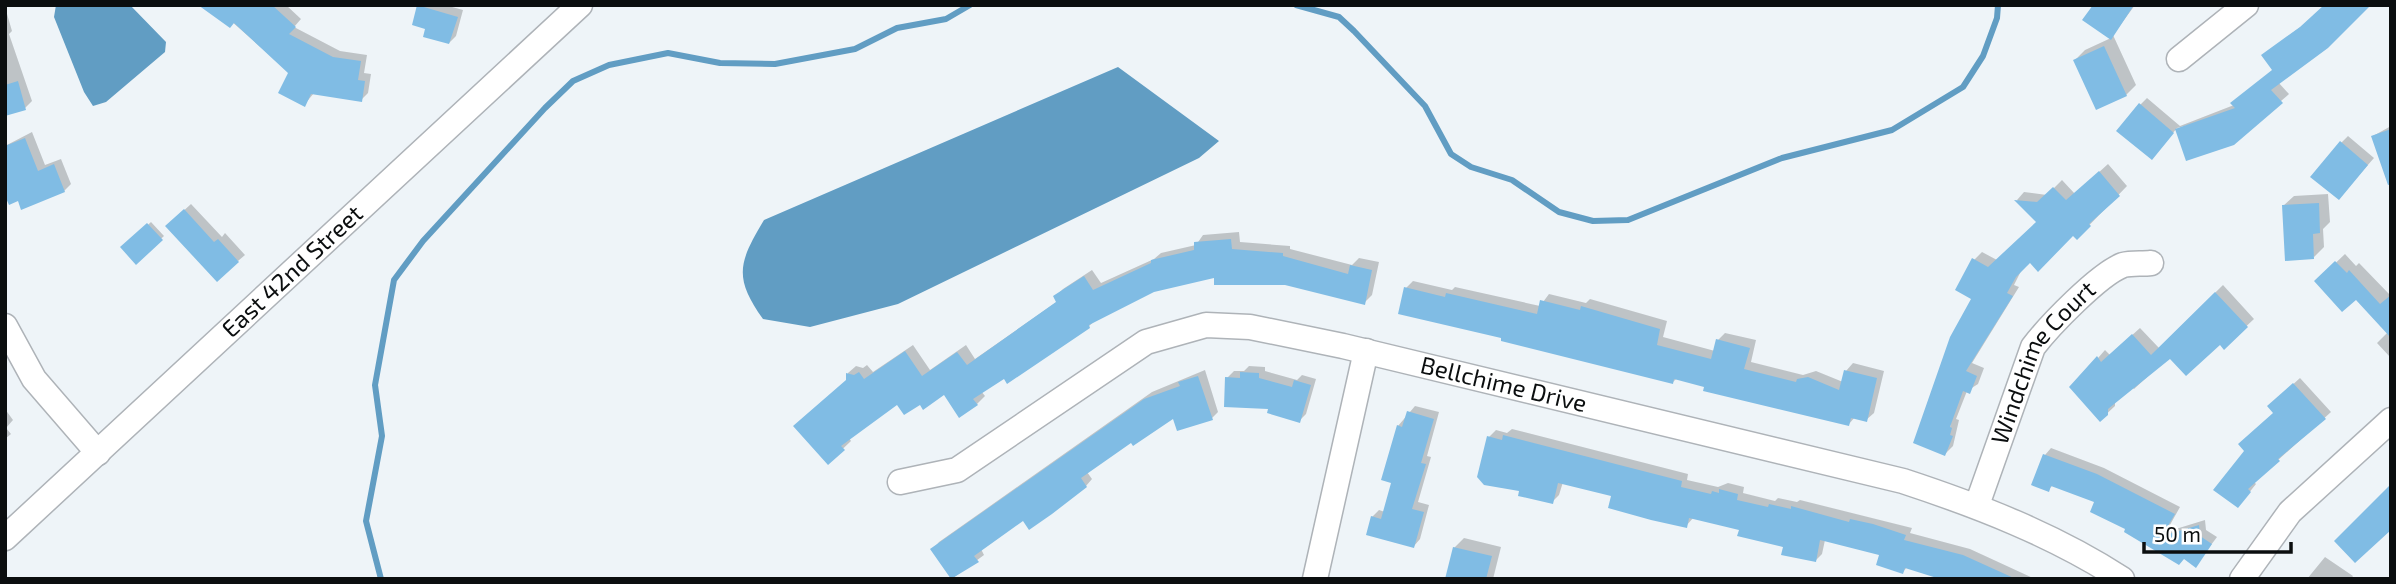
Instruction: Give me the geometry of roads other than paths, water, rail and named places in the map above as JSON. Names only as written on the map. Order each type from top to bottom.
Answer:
[{"type":"street","name":"East 42nd Street","points":[[5,538],[580,5]]},
{"type":"street","points":[[2179,59],[2246,5]]},
{"type":"street","name":"Windchime Court","points":[[1977,505],[2033,347],[2049,326],[2106,276],[2123,265],[2151,263]]},
{"type":"street","name":"Bellchime Drive","points":[[900,482],[957,470],[1146,342],[1206,325],[1250,327],[1366,351],[1903,481],[1977,505],[2090,558],[2122,579]]},
{"type":"street","points":[[5,326],[34,379],[97,453]]},
{"type":"street","points":[[1315,579],[1366,351]]},
{"type":"street","points":[[2242,579],[2290,512],[2391,420]]},
{"type":"water","points":[[56,5],[130,5],[166,42],[165,52],[106,102],[93,106],[84,92],[54,17]]},
{"type":"water","points":[[1118,67],[1219,141],[1199,158],[898,304],[810,327],[763,319],[747,292],[743,270],[749,247],[764,220]]},
{"type":"waterway","points":[[381,579],[366,521],[382,436],[375,385],[394,280],[423,241],[545,108],[573,81],[609,65],[668,53],[720,63],[775,64],[855,49],[897,28],[946,19],[970,5]]},
{"type":"waterway","points":[[1296,5],[1339,17],[1354,31],[1425,106],[1451,154],[1471,167],[1512,180],[1559,212],[1593,221],[1628,220],[1782,158],[1892,130],[1963,87],[1983,56],[1997,18],[1998,5]]}]
